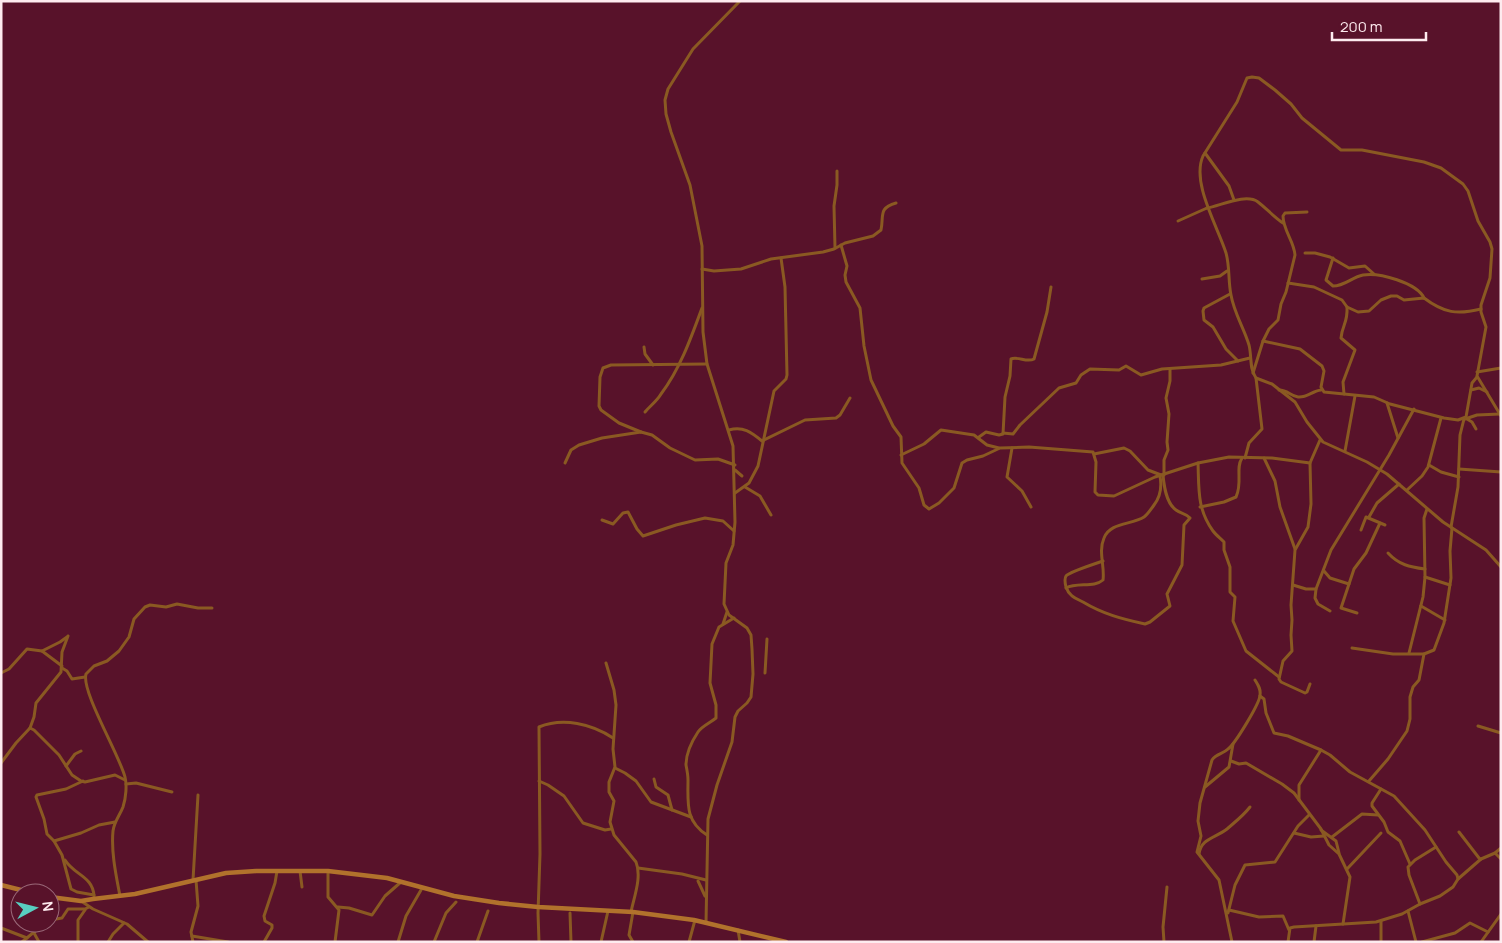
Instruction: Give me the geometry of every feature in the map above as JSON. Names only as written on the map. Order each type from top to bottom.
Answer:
[{"type":"main road","points":[[60,898],[81,900],[94,897],[120,896],[226,873],[256,870],[328,871],[386,878],[454,896],[538,907],[632,912],[695,920],[786,942]]},
{"type":"street","points":[[706,922],[708,824],[711,808],[717,784],[731,747],[735,717],[751,697],[753,674],[751,635],[748,628],[727,611],[724,604],[725,568],[733,545],[734,531],[735,468],[733,446],[707,364],[703,332],[702,246],[690,186],[666,114],[666,96],[679,69],[698,43],[740,1]]},
{"type":"street","points":[[1200,507],[1224,502],[1236,497],[1241,485],[1239,465],[1244,458],[1248,444],[1262,429],[1256,378],[1253,374],[1249,346],[1230,294],[1228,259],[1222,239],[1207,208],[1200,170],[1200,161],[1237,102],[1245,82],[1248,78],[1256,77],[1280,93],[1302,118],[1341,150],[1368,151],[1424,162],[1441,168],[1463,184],[1468,192],[1478,221],[1492,246],[1490,278],[1481,309],[1485,323],[1485,332],[1477,374],[1472,382],[1467,415],[1464,419],[1460,435],[1460,469],[1451,528],[1452,574],[1444,620],[1434,650],[1424,654],[1382,654],[1352,648]]},
{"type":"street","points":[[1205,153],[1229,186],[1234,200]]},
{"type":"street","points":[[836,171],[838,181],[834,206],[836,248]]},
{"type":"street","points":[[1178,221],[1207,208],[1234,200],[1256,200],[1283,223]]},
{"type":"street","points":[[702,269],[714,271],[741,269],[760,262],[810,255],[873,236],[882,227],[884,210],[887,206],[896,203]]},
{"type":"street","points":[[1253,374],[1263,341],[1269,329],[1278,320],[1280,304],[1288,283],[1295,254],[1283,223],[1284,213],[1307,212]]},
{"type":"street","points":[[842,245],[847,266],[846,282],[860,308],[870,377],[893,426],[901,437],[901,455],[904,466],[920,490],[924,505],[930,509],[954,488],[962,463],[1000,448]]},
{"type":"street","points":[[1305,253],[1314,253],[1333,258],[1349,268],[1365,266],[1374,275]]},
{"type":"street","points":[[735,493],[745,487],[758,466],[762,441],[771,414],[774,391],[786,379],[788,370],[785,287],[781,258]]},
{"type":"street","points":[[1333,258],[1326,280],[1333,286],[1343,284],[1362,275],[1374,275],[1414,287],[1435,306],[1458,313],[1481,309]]},
{"type":"street","points":[[1202,279],[1220,276],[1228,271]]},
{"type":"street","points":[[1288,283],[1314,287],[1342,300],[1347,307],[1358,312],[1369,311],[1381,300],[1391,296],[1407,300],[1424,298]]},
{"type":"street","points":[[1003,433],[1005,397],[1010,376],[1010,360],[1015,358],[1034,359],[1047,312],[1051,287]]},
{"type":"street","points":[[1230,294],[1204,308],[1203,313],[1205,321],[1213,327],[1226,349],[1238,361]]},
{"type":"street","points":[[645,412],[660,396],[679,364],[703,306]]},
{"type":"street","points":[[1344,394],[1343,382],[1355,350],[1341,338],[1348,318],[1347,307]]},
{"type":"street","points":[[1263,341],[1299,348],[1320,364],[1324,371],[1321,390]]},
{"type":"street","points":[[644,347],[645,354],[653,366]]},
{"type":"street","points":[[979,437],[986,432],[999,435],[1003,433],[1013,434],[1020,424],[1059,388],[1076,383],[1081,375],[1090,369],[1119,370],[1126,366],[1141,375],[1156,370],[1222,365],[1250,358]]},
{"type":"street","points":[[707,364],[609,365],[601,371],[599,406],[601,410],[619,423],[652,435],[670,448],[695,460],[718,459],[735,468],[742,476]]},
{"type":"street","points":[[1477,374],[1501,368]]},
{"type":"street","points":[[1066,588],[1101,582],[1104,578],[1101,552],[1106,534],[1120,525],[1144,517],[1158,500],[1164,460],[1168,450],[1169,414],[1166,398],[1170,381],[1170,369]]},
{"type":"street","points":[[1279,390],[1285,390],[1294,396],[1301,397],[1321,390],[1327,393],[1374,397],[1387,403],[1455,420],[1477,415],[1500,414],[1477,374]]},
{"type":"street","points":[[1256,378],[1272,384],[1297,404],[1320,440],[1379,470],[1399,484],[1451,528],[1486,550],[1501,567]]},
{"type":"street","points":[[1471,390],[1479,388],[1488,392]]},
{"type":"street","points":[[1344,451],[1355,396]]},
{"type":"street","points":[[762,441],[805,420],[836,418],[840,415],[850,398]]},
{"type":"street","points":[[1387,403],[1398,438]]},
{"type":"street","points":[[1330,610],[1316,603],[1316,589],[1331,550],[1414,409]]},
{"type":"street","points":[[1407,490],[1422,476],[1429,465],[1441,418]]},
{"type":"street","points":[[1464,419],[1472,422],[1476,429]]},
{"type":"street","points":[[729,430],[742,428],[754,434],[762,441]]},
{"type":"street","points":[[901,455],[924,444],[941,430],[979,437],[987,445],[1000,448],[1028,447],[1091,451],[1094,454],[1124,448],[1130,451],[1148,470],[1162,475]]},
{"type":"street","points":[[565,463],[571,450],[578,445],[602,438],[641,432]]},
{"type":"street","points":[[1295,550],[1308,526],[1311,504],[1310,463],[1320,440]]},
{"type":"street","points":[[1012,448],[1006,473],[1007,477],[1022,491],[1031,507]]},
{"type":"street","points":[[1094,454],[1096,470],[1095,490],[1097,494],[1114,496],[1162,475],[1198,463],[1229,457],[1264,458],[1310,463]]},
{"type":"street","points":[[1264,458],[1275,481],[1280,507],[1295,550],[1291,610],[1292,650],[1283,661],[1279,678]]},
{"type":"street","points":[[1198,463],[1200,507],[1213,531],[1224,542],[1224,552],[1230,567],[1230,592],[1235,597],[1235,609],[1232,618],[1247,652],[1282,682],[1304,693],[1307,692],[1310,684]]},
{"type":"street","points":[[1429,465],[1441,472],[1459,477]]},
{"type":"street","points":[[1460,469],[1501,472]]},
{"type":"street","points":[[1102,561],[1070,572],[1065,578],[1066,588],[1073,597],[1090,608],[1107,615],[1145,624],[1170,606],[1167,594],[1182,565],[1184,524],[1190,518],[1172,508],[1162,475]]},
{"type":"street","points":[[1361,530],[1365,518],[1368,517],[1377,503],[1399,484]]},
{"type":"street","points":[[745,487],[755,491],[760,496],[771,515]]},
{"type":"street","points":[[1408,653],[1421,606],[1425,577],[1424,518],[1428,509]]},
{"type":"street","points":[[602,520],[613,524],[623,513],[628,512],[636,529],[643,536],[676,525],[706,518],[723,521],[734,531]]},
{"type":"street","points":[[1368,517],[1385,525]]},
{"type":"street","points":[[1356,613],[1341,608],[1354,569],[1366,553],[1380,523]]},
{"type":"street","points":[[1388,553],[1402,565],[1413,568],[1425,568]]},
{"type":"street","points":[[1324,571],[1330,578],[1348,584]]},
{"type":"street","points":[[1425,577],[1450,585]]},
{"type":"street","points":[[1293,585],[1306,589],[1316,589]]},
{"type":"street","points":[[120,896],[112,832],[123,806],[126,782],[117,755],[94,705],[85,677],[94,666],[107,661],[119,651],[129,638],[134,619],[145,607],[150,605],[166,607],[177,604],[212,608]]},
{"type":"street","points":[[1421,606],[1444,620]]},
{"type":"street","points":[[723,624],[727,611]]},
{"type":"street","points":[[708,836],[699,829],[692,818],[687,802],[688,779],[686,762],[690,746],[698,731],[714,720],[717,715],[715,698],[710,688],[710,661],[718,628],[734,618]]},
{"type":"street","points":[[1,763],[30,728],[38,700],[51,686],[62,667],[62,652],[68,636],[42,651]]},
{"type":"street","points":[[765,673],[766,639]]},
{"type":"street","points":[[1,673],[8,669],[28,649],[42,651],[67,671],[72,679],[85,677]]},
{"type":"street","points":[[1369,781],[1388,759],[1407,731],[1410,719],[1410,697],[1414,686],[1419,680],[1424,654]]},
{"type":"street","points":[[606,663],[615,697],[616,713],[613,738],[615,768],[609,782],[609,792],[614,801],[610,816],[611,829],[638,868],[629,935],[634,942]]},
{"type":"street","points":[[1232,942],[1228,912],[1219,880],[1198,854],[1197,847],[1201,836],[1198,821],[1210,765],[1215,757],[1229,749],[1233,744],[1248,722],[1260,696],[1259,686],[1255,680]]},
{"type":"street","points":[[1260,696],[1264,699],[1266,713],[1274,733],[1288,736],[1321,750],[1350,772],[1369,781],[1400,801],[1425,830],[1458,879]]},
{"type":"street","points":[[539,942],[538,728],[540,726],[574,723],[596,728],[613,738]]},
{"type":"street","points":[[1478,726],[1501,733]]},
{"type":"street","points":[[30,728],[54,750],[72,775],[82,781]]},
{"type":"street","points":[[1204,787],[1226,769],[1231,761],[1233,744]]},
{"type":"street","points":[[1299,800],[1300,785],[1321,750]]},
{"type":"street","points":[[66,766],[75,754],[81,751]]},
{"type":"street","points":[[1231,761],[1253,767],[1282,784],[1299,800],[1308,815],[1321,830],[1329,845],[1339,854],[1350,877],[1343,924]]},
{"type":"street","points":[[615,768],[636,781],[651,802],[692,818]]},
{"type":"street","points":[[62,855],[71,889],[94,897],[92,887],[86,878],[72,870],[54,841],[47,834],[36,795],[66,789],[82,781],[118,775],[126,782],[172,792]]},
{"type":"street","points":[[654,779],[656,787],[668,795],[672,811]]},
{"type":"street","points":[[539,781],[564,796],[583,823],[605,830],[611,829]]},
{"type":"street","points":[[1381,789],[1371,805],[1391,835],[1400,841],[1410,864]]},
{"type":"street","points":[[193,942],[193,922],[198,910],[194,880],[198,794]]},
{"type":"street","points":[[1198,854],[1204,842],[1227,829],[1244,815],[1250,807]]},
{"type":"street","points":[[1332,837],[1362,814],[1378,815]]},
{"type":"street","points":[[1228,912],[1235,885],[1245,866],[1276,862],[1308,815]]},
{"type":"street","points":[[54,841],[81,833],[100,824],[115,822]]},
{"type":"street","points":[[1321,830],[1332,837],[1338,844],[1339,854]]},
{"type":"street","points":[[1347,869],[1381,832]]},
{"type":"street","points":[[1459,832],[1476,856],[1481,859]]},
{"type":"street","points":[[1294,834],[1311,837],[1324,836]]},
{"type":"street","points":[[1420,904],[1408,870],[1410,864],[1436,848]]},
{"type":"street","points":[[1289,931],[1290,928],[1294,927],[1381,921],[1408,911],[1448,892],[1458,879],[1481,859],[1501,848]]},
{"type":"street","points":[[1495,853],[1501,859]]},
{"type":"street","points":[[638,868],[682,874],[706,880]]},
{"type":"street","points":[[264,942],[272,928],[272,925],[264,921],[264,916],[277,871]]},
{"type":"street","points":[[300,871],[302,887]]},
{"type":"street","points":[[328,871],[328,897],[338,907],[339,917],[335,942]]},
{"type":"street","points":[[698,881],[707,902]]},
{"type":"street","points":[[338,907],[349,908],[372,915],[389,892],[402,882]]},
{"type":"street","points":[[1164,942],[1163,927],[1167,887]]},
{"type":"street","points":[[398,942],[406,916],[421,890]]},
{"type":"street","points":[[81,900],[89,907],[124,923],[138,932],[148,942]]},
{"type":"street","points":[[434,942],[446,913],[456,902]]},
{"type":"street","points":[[60,918],[68,909],[85,909],[89,907]]},
{"type":"street","points":[[78,942],[78,920],[85,909]]},
{"type":"street","points":[[478,942],[488,911]]},
{"type":"street","points":[[601,942],[608,911]]},
{"type":"street","points":[[1408,911],[1416,942]]},
{"type":"street","points":[[1228,912],[1259,917],[1283,916],[1289,931],[1288,942]]},
{"type":"street","points":[[570,913],[571,942]]},
{"type":"street","points":[[1481,942],[1501,914]]},
{"type":"street","points":[[689,942],[695,920]]},
{"type":"street","points":[[1381,921],[1382,942]]},
{"type":"street","points":[[108,942],[112,934],[124,923]]},
{"type":"street","points":[[1422,942],[1454,933],[1469,923],[1488,932]]},
{"type":"street","points":[[1314,942],[1316,926]]},
{"type":"street","points":[[1,928],[28,938]]},
{"type":"street","points":[[738,930],[740,942]]},
{"type":"street","points":[[22,942],[34,933],[39,942]]},
{"type":"street","points":[[192,936],[228,942]]}]
